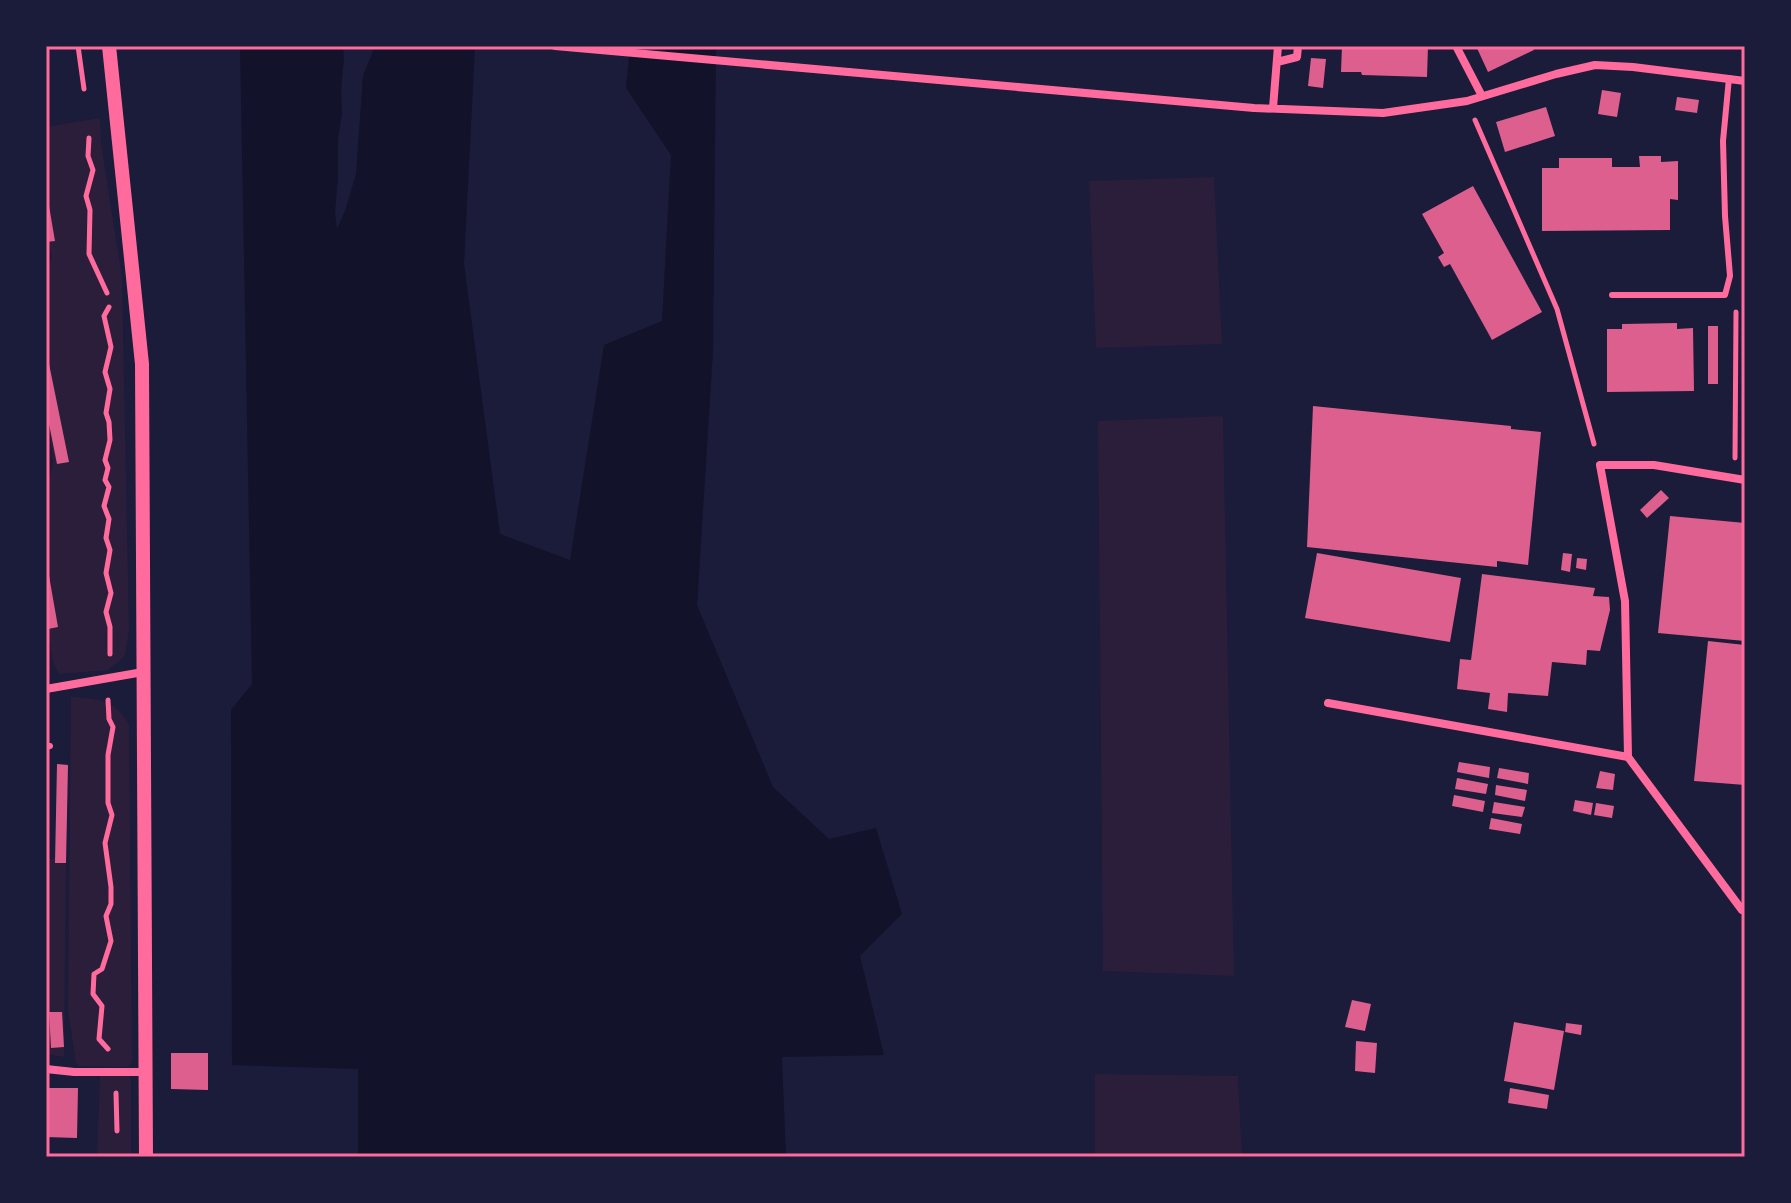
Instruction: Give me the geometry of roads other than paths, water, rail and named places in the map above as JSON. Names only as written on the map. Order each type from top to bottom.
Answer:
[{"type":"street","points":[[109,46],[142,364],[146,1157]]},
{"type":"street","points":[[555,46],[1254,108],[1383,113],[1467,101],[1595,65],[1745,81]]},
{"type":"street","points":[[1273,108],[1278,46]]},
{"type":"street","points":[[1277,62],[1297,57],[1298,46]]},
{"type":"street","points":[[1456,46],[1482,96]]},
{"type":"street","points":[[1740,480],[1654,465],[1600,465],[1625,601],[1628,757],[1745,910]]},
{"type":"street","points":[[46,689],[143,672]]},
{"type":"street","points":[[1328,703],[1628,757]]},
{"type":"street","points":[[46,1069],[146,1072]]},
{"type":"lane","points":[[1612,295],[1725,295],[1730,276],[1723,141],[1729,78]]}]
